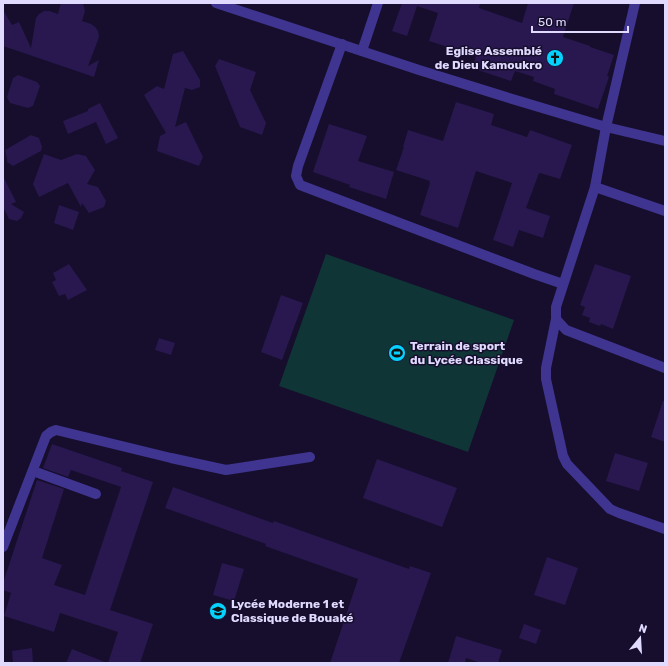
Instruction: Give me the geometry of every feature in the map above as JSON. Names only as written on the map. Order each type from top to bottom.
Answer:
[{"type":"street","points":[[216,3],[510,98],[606,127],[665,141]]},
{"type":"street","points":[[362,51],[378,3]]},
{"type":"street","points":[[635,3],[606,127],[595,187],[556,307],[556,320],[546,368],[546,380],[563,456],[567,464],[610,509],[665,528]]},
{"type":"street","points":[[342,44],[298,166],[296,176],[300,185],[563,284]]},
{"type":"street","points":[[595,187],[665,210]]},
{"type":"street","points":[[556,320],[566,330],[665,368]]},
{"type":"street","points":[[3,547],[46,436],[56,430],[226,470],[310,457]]},
{"type":"street","points":[[33,471],[96,494]]},
{"type":"green space","name":"Terrain de sport du Lycée Classique","points":[[326,254],[514,320],[468,452],[279,386]]},
{"type":"building","points":[[61,3],[83,3],[85,11],[82,21],[91,24],[98,31],[98,40],[88,66],[99,60],[94,77],[3,46],[3,10],[12,25],[19,22],[31,48],[36,18],[44,11],[58,14]]},
{"type":"building","points":[[402,3],[480,3],[479,8],[522,23],[528,3],[574,3],[563,37],[614,55],[607,76],[609,77],[598,109],[554,94],[555,89],[533,81],[534,77],[515,71],[511,81],[472,68],[476,56],[429,41],[438,13],[417,6],[407,36],[392,31]]},
{"type":"building","points":[[183,51],[200,80],[200,87],[192,90],[185,88],[175,127],[186,122],[203,157],[199,166],[157,151],[160,136],[166,133],[144,95],[157,86],[164,89],[173,54]]},
{"type":"building","points":[[219,59],[256,72],[250,90],[266,123],[262,135],[240,127],[215,66]]},
{"type":"building","points":[[18,75],[37,82],[40,86],[33,106],[28,108],[10,103],[7,97],[13,78]]},
{"type":"building","points":[[456,102],[494,114],[491,125],[527,137],[530,130],[572,145],[560,179],[539,173],[526,208],[550,216],[543,238],[519,230],[513,247],[493,240],[512,183],[476,171],[458,228],[420,215],[430,181],[396,170],[408,130],[443,141]]},
{"type":"building","points":[[100,103],[118,138],[106,144],[96,122],[68,134],[63,121],[88,111],[88,109]]},
{"type":"building","points":[[329,124],[367,136],[358,161],[394,172],[386,199],[349,187],[350,185],[313,172]]},
{"type":"building","points":[[31,135],[39,138],[42,147],[41,151],[13,166],[7,162],[5,150]]},
{"type":"building","points":[[44,154],[61,160],[77,154],[86,156],[95,170],[87,184],[98,187],[106,201],[104,207],[89,213],[82,203],[81,207],[68,183],[39,197],[33,184]]},
{"type":"building","points":[[3,176],[16,202],[11,204],[24,212],[21,218],[17,221],[9,219],[3,207]]},
{"type":"building","points":[[59,205],[79,212],[73,230],[54,223]]},
{"type":"building","points":[[69,264],[87,290],[68,300],[65,294],[59,296],[52,282],[56,280],[53,273]]},
{"type":"building","points":[[595,264],[631,276],[613,329],[601,324],[600,326],[589,322],[590,318],[582,315],[585,307],[580,305]]},
{"type":"building","points":[[281,295],[303,303],[282,360],[261,352]]},
{"type":"building","points":[[159,338],[175,343],[171,355],[155,350]]},
{"type":"building","points":[[663,401],[665,401],[665,442],[651,437]]},
{"type":"building","points":[[52,444],[122,468],[121,471],[153,482],[110,610],[153,624],[140,663],[108,663],[118,632],[60,613],[54,632],[4,616],[11,593],[3,590],[3,583],[37,480],[64,489],[42,558],[62,565],[54,585],[85,595],[121,487],[71,470],[68,477],[43,468]]},
{"type":"building","points":[[615,453],[648,463],[639,491],[606,481]]},
{"type":"building","points":[[377,459],[457,488],[442,527],[363,498]]},
{"type":"building","points":[[173,487],[409,569],[410,566],[431,573],[399,663],[330,663],[358,579],[165,508]]},
{"type":"building","points":[[547,557],[578,568],[565,605],[534,595]]},
{"type":"building","points":[[222,563],[244,569],[234,601],[213,595]]},
{"type":"building","points":[[524,624],[541,630],[536,644],[519,638]]},
{"type":"building","points":[[456,636],[502,650],[498,663],[481,663],[466,658],[465,663],[448,663]]},
{"type":"building","points":[[32,648],[33,663],[13,663],[12,651]]},
{"type":"building","points":[[72,649],[105,662],[105,663],[66,663]]},
{"type":"place","name":"Eglise Assemblé de Dieu Kamoukro","points":[[555,58]]},
{"type":"place","name":"Terrain de sport du Lycée Classique","points":[[397,353]]},
{"type":"place","name":"Lycée Moderne 1 et Classique de Bouaké","points":[[218,611]]}]
